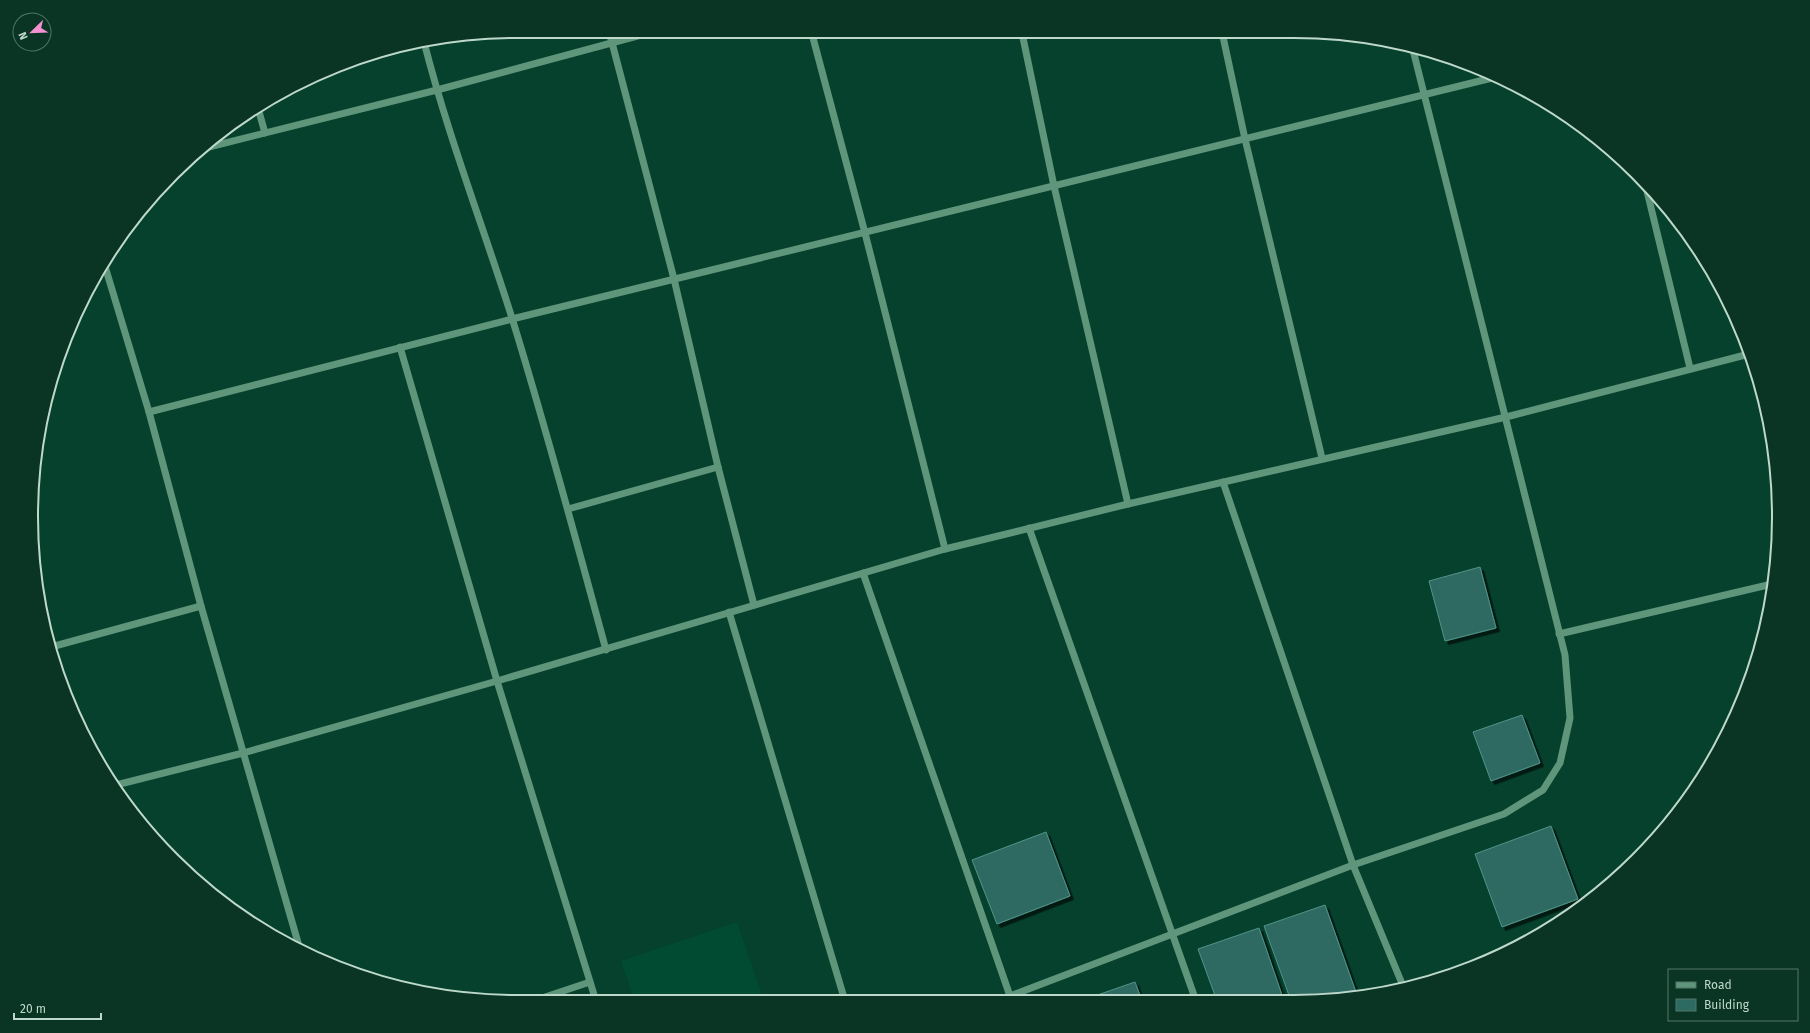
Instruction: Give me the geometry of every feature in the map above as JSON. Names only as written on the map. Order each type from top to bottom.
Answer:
[{"type":"street","points":[[215,146],[437,90],[611,38],[674,279],[718,467],[754,605]]},
{"type":"street","points":[[813,38],[865,233],[944,548]]},
{"type":"street","points":[[1023,38],[1054,186],[1128,504]]},
{"type":"street","points":[[1223,38],[1245,139],[1322,458]]},
{"type":"street","points":[[425,47],[437,90],[512,319],[568,509],[606,650]]},
{"type":"street","points":[[1013,995],[1353,865],[1504,814],[1544,790],[1560,763],[1570,718],[1565,655],[1414,53]]},
{"type":"street","points":[[149,412],[512,319],[1488,79]]},
{"type":"street","points":[[260,113],[265,133]]},
{"type":"street","points":[[1648,196],[1690,368]]},
{"type":"street","points":[[106,270],[149,412],[201,606],[298,942]]},
{"type":"street","points":[[400,347],[497,681],[594,995]]},
{"type":"street","points":[[120,784],[243,754],[606,650],[944,548],[1322,458],[1506,417],[1744,355]]},
{"type":"street","points":[[568,509],[718,467]]},
{"type":"street","points":[[1223,482],[1353,865],[1402,983]]},
{"type":"street","points":[[1029,528],[1194,995]]},
{"type":"street","points":[[863,573],[1010,995]]},
{"type":"street","points":[[1559,634],[1767,585]]},
{"type":"street","points":[[56,646],[201,606]]},
{"type":"street","points":[[729,612],[843,995]]},
{"type":"street","points":[[551,995],[590,982]]},
{"type":"shaded area","points":[[737,922],[762,995],[633,995],[621,961]]},
{"type":"building","points":[[1480,567],[1496,628],[1445,641],[1429,581]]},
{"type":"building","points":[[1522,715],[1540,763],[1491,781],[1473,732]]},
{"type":"building","points":[[1551,826],[1578,899],[1502,927],[1475,854]]},
{"type":"building","points":[[1046,832],[1070,896],[997,924],[972,860]]},
{"type":"building","points":[[1325,905],[1356,991],[1289,995],[1264,926]]},
{"type":"building","points":[[1259,928],[1282,995],[1215,995],[1198,949]]},
{"type":"building","points":[[1135,982],[1140,995],[1097,995]]}]
